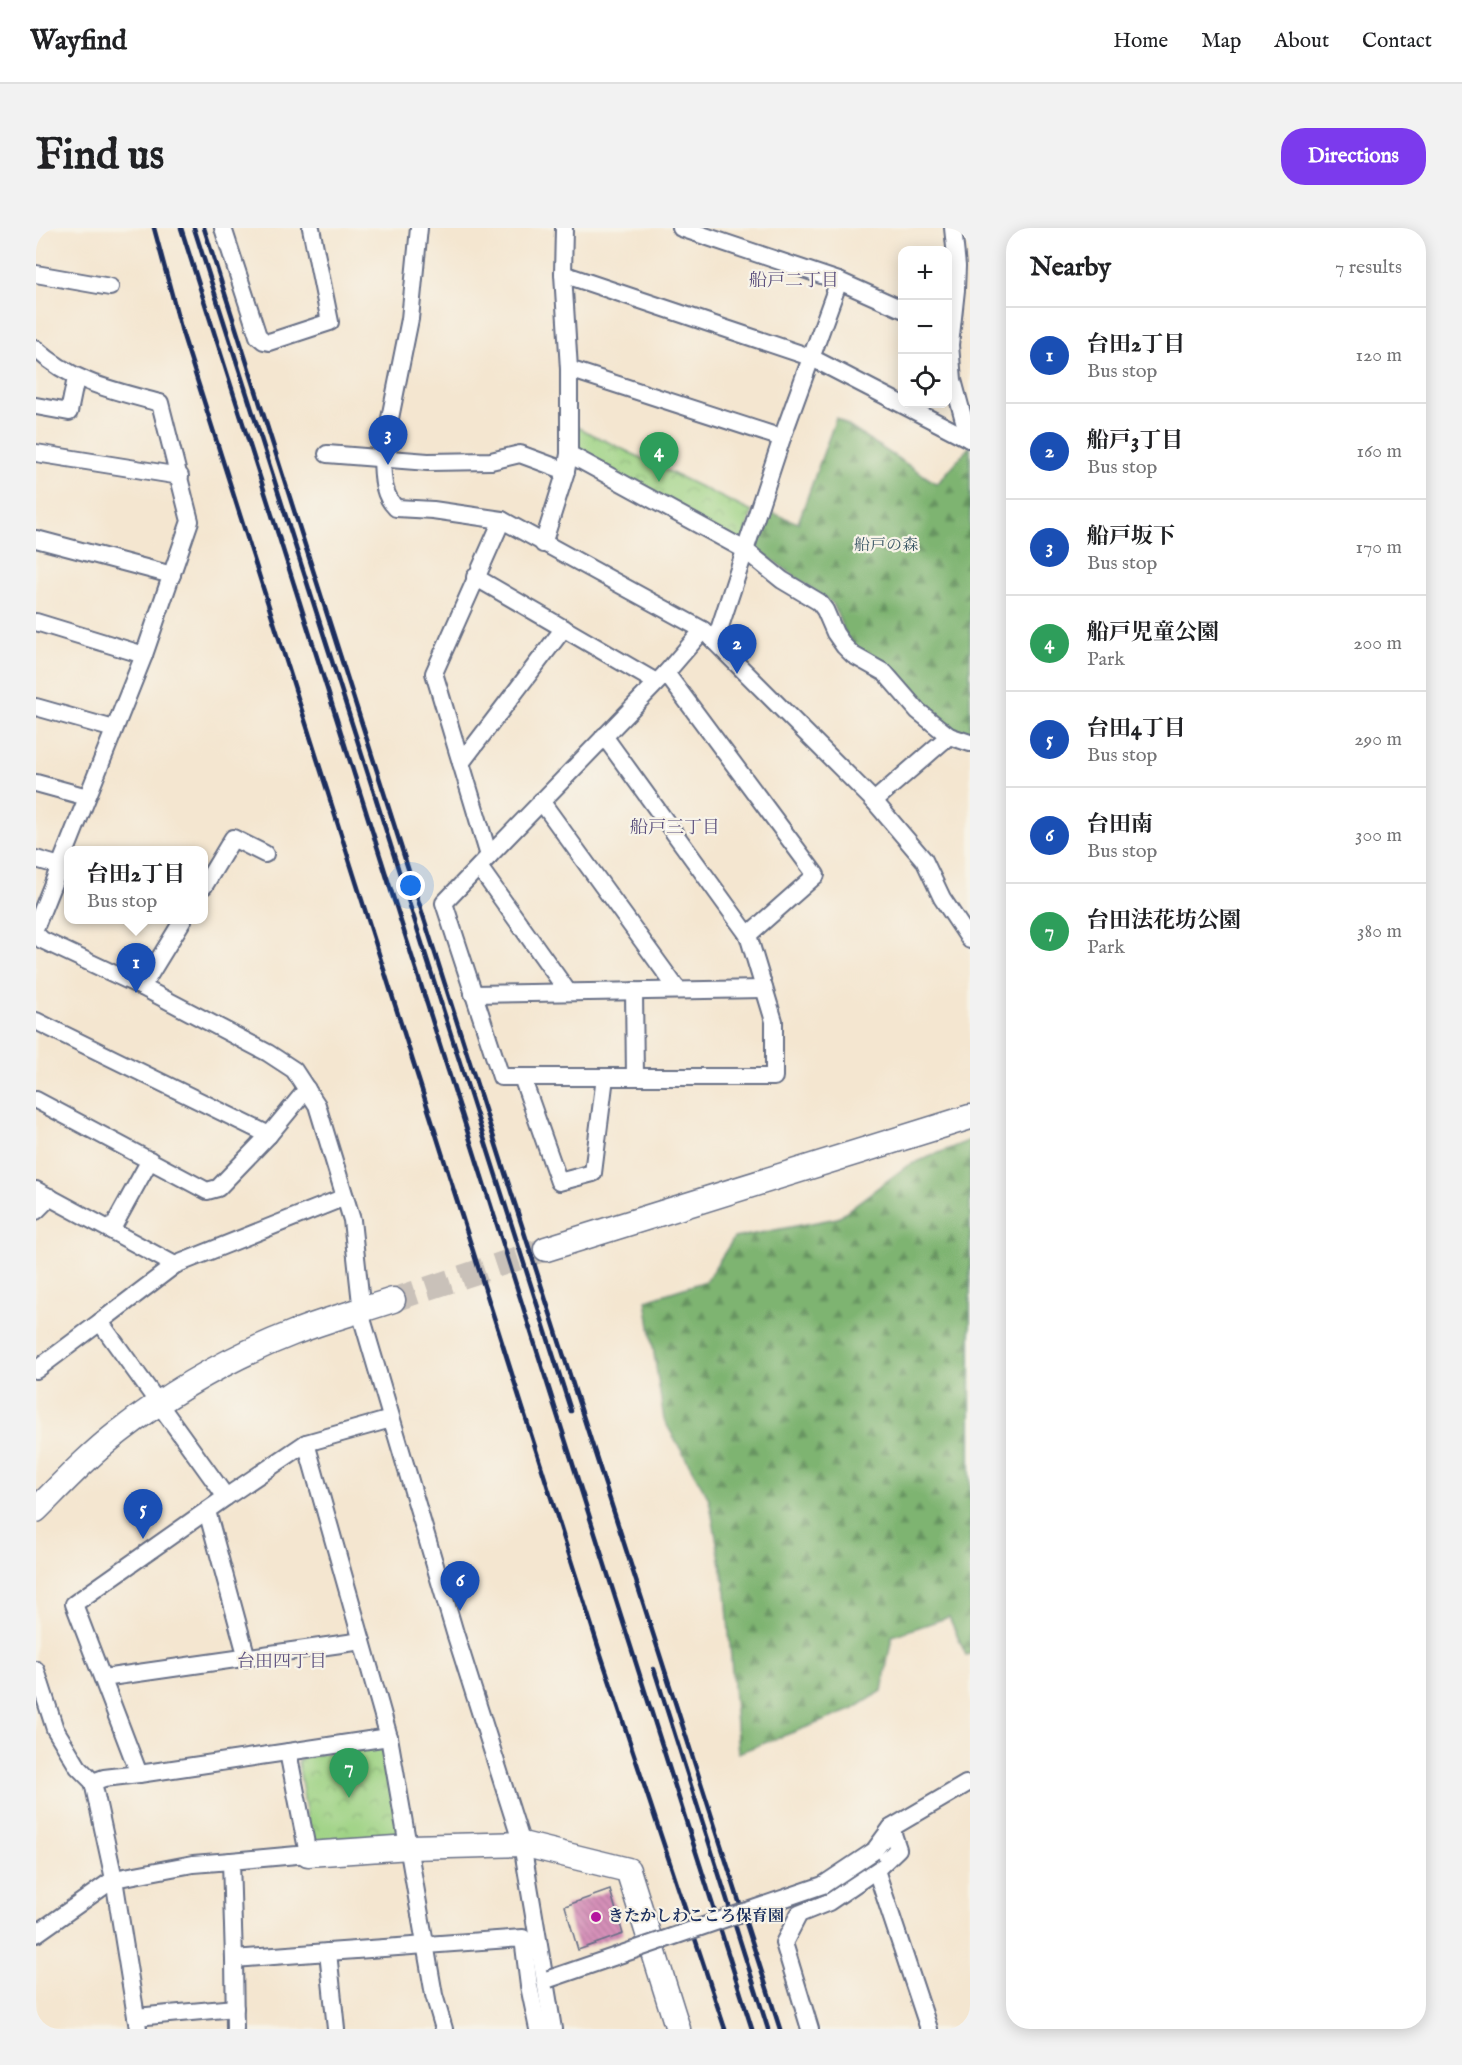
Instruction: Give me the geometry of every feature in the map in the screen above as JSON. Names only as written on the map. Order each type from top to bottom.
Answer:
[{"type":"street","points":[[223,228],[258,336],[269,342],[330,322],[311,228]]},
{"type":"street","points":[[419,228],[410,319],[382,458],[385,490],[389,501],[396,508],[433,510],[502,520],[709,636],[874,801],[924,860],[942,898],[970,940]]},
{"type":"street","points":[[543,544],[568,462],[569,369],[563,274],[564,228]]},
{"type":"street","points":[[681,228],[726,235],[898,307]]},
{"type":"street","points":[[952,323],[963,293],[957,266],[953,228]]},
{"type":"street","points":[[36,274],[110,287]]},
{"type":"street","points":[[563,274],[810,357],[969,439],[953,380],[951,354]]},
{"type":"street","points":[[604,736],[748,935],[774,1021],[774,1077],[501,1077],[444,903],[541,801],[661,677],[709,636],[745,549],[838,281]]},
{"type":"street","points":[[36,349],[76,378],[96,386],[160,403],[190,521],[144,655],[68,846]]},
{"type":"street","points":[[569,369],[782,438]]},
{"type":"street","points":[[36,406],[69,412],[76,378]]},
{"type":"street","points":[[36,453],[180,476]]},
{"type":"street","points":[[327,454],[428,462],[491,460],[520,454],[568,462],[745,549],[782,580],[819,602],[844,646],[853,655],[885,673],[918,711],[949,736],[970,743]]},
{"type":"street","points":[[502,520],[434,673],[461,763],[484,861],[568,992]]},
{"type":"street","points":[[36,539],[172,574]]},
{"type":"street","points":[[475,577],[564,628],[661,677],[816,875],[748,935]]},
{"type":"street","points":[[36,622],[144,655]]},
{"type":"street","points":[[461,763],[564,628]]},
{"type":"street","points":[[36,707],[114,729]]},
{"type":"street","points":[[874,801],[949,736]]},
{"type":"street","points":[[36,783],[87,797]]},
{"type":"street","points":[[541,801],[678,990]]},
{"type":"street","points":[[208,879],[232,838],[265,854]]},
{"type":"street","points":[[36,926],[64,856]]},
{"type":"street","points":[[36,859],[60,866]]},
{"type":"street","points":[[142,987],[181,924]]},
{"type":"street","points":[[36,934],[42,940],[142,987],[268,1053],[294,1070],[317,1105],[352,1220],[361,1311],[455,1633],[522,1844],[547,1980],[553,2029]]},
{"type":"street","points":[[473,994],[764,989]]},
{"type":"street","points":[[634,991],[635,1077]]},
{"type":"street","points":[[36,1021],[268,1135]]},
{"type":"street","points":[[522,1077],[559,1182],[593,1173],[605,1077]]},
{"type":"street","points":[[36,1100],[207,1191],[219,1188],[307,1089]]},
{"type":"street","points":[[546,1249],[970,1117]]},
{"type":"street","points":[[112,1230],[150,1160]]},
{"type":"street","points":[[36,1211],[43,1193],[175,1264]]},
{"type":"street","points":[[36,1370],[175,1264],[345,1197]]},
{"type":"street","points":[[36,1510],[118,1433],[159,1403],[247,1353],[294,1333],[393,1300]]},
{"type":"street","points":[[100,1322],[226,1497]]},
{"type":"street","points":[[140,1774],[74,1604],[306,1443],[391,1419]]},
{"type":"street","points":[[306,1443],[389,1737],[410,1847],[424,1944],[434,1995],[444,2029]]},
{"type":"street","points":[[207,1511],[247,1658]]},
{"type":"street","points":[[104,1678],[362,1641]]},
{"type":"street","points":[[38,1682],[55,1729],[78,1767],[93,1782],[114,1879],[137,2023],[235,2008]]},
{"type":"street","points":[[93,1782],[104,1778],[389,1737]]},
{"type":"street","points":[[288,1752],[308,1854]]},
{"type":"street","points":[[547,1980],[823,1885],[874,1851],[891,1827],[969,1787]]},
{"type":"street","points":[[810,2029],[784,1943],[799,1914],[829,1902],[876,1870],[898,1849],[891,1827]]},
{"type":"street","points":[[36,1934],[114,1879],[193,1864],[410,1847],[522,1844],[628,1870],[678,2029]]},
{"type":"street","points":[[231,1862],[235,2029]]},
{"type":"street","points":[[876,1870],[929,2029]]},
{"type":"street","points":[[234,1959],[523,1938],[529,1986],[538,2029]]},
{"type":"street","points":[[328,1952],[336,2029]]},
{"type":"green space","name":"船戸の森","points":[[836,418],[937,484],[970,446],[970,738],[949,732],[848,640],[833,604],[757,549],[768,511],[798,523]]},
{"type":"green space","points":[[575,426],[752,512],[743,544],[573,452]]},
{"type":"green space","points":[[970,1140],[970,1654],[966,1655],[949,1617],[892,1636],[882,1691],[852,1710],[738,1753],[726,1592],[709,1499],[664,1420],[646,1300],[706,1281],[734,1238],[837,1218],[907,1166]]},
{"type":"green space","points":[[379,1745],[385,1750],[399,1833],[396,1838],[316,1844],[311,1841],[298,1762],[302,1757]]},
{"type":"building","points":[[610,1890],[623,1934],[578,1950],[565,1906]]},
{"type":"tunnel","points":[[393,1300],[546,1249]]},
{"type":"railway","points":[[154,228],[182,332],[599,1649],[725,2029]]},
{"type":"railway","points":[[181,228],[752,2029]]},
{"type":"railway","points":[[194,228],[571,1411]]},
{"type":"railway","points":[[204,228],[780,2029]]},
{"type":"railway","points":[[654,1669],[768,2029]]},
{"type":"place","name":"船戸坂下","points":[[388,465]]},
{"type":"place","name":"船戸児童公園","points":[[659,482]]},
{"type":"place","name":"船戸3丁目","points":[[737,674]]},
{"type":"place","name":"台田2丁目","points":[[136,993]]},
{"type":"place","name":"台田4丁目","points":[[143,1539]]},
{"type":"place","name":"台田南","points":[[460,1611]]},
{"type":"place","name":"台田法花坊公園","points":[[349,1798]]},
{"type":"place","name":"きたかしわこころ保育園","points":[[596,1917]]},
{"type":"district","name":"船戸二丁目","points":[[794,281]]},
{"type":"district","name":"船戸三丁目","points":[[675,828]]},
{"type":"district","name":"台田四丁目","points":[[282,1662]]}]
